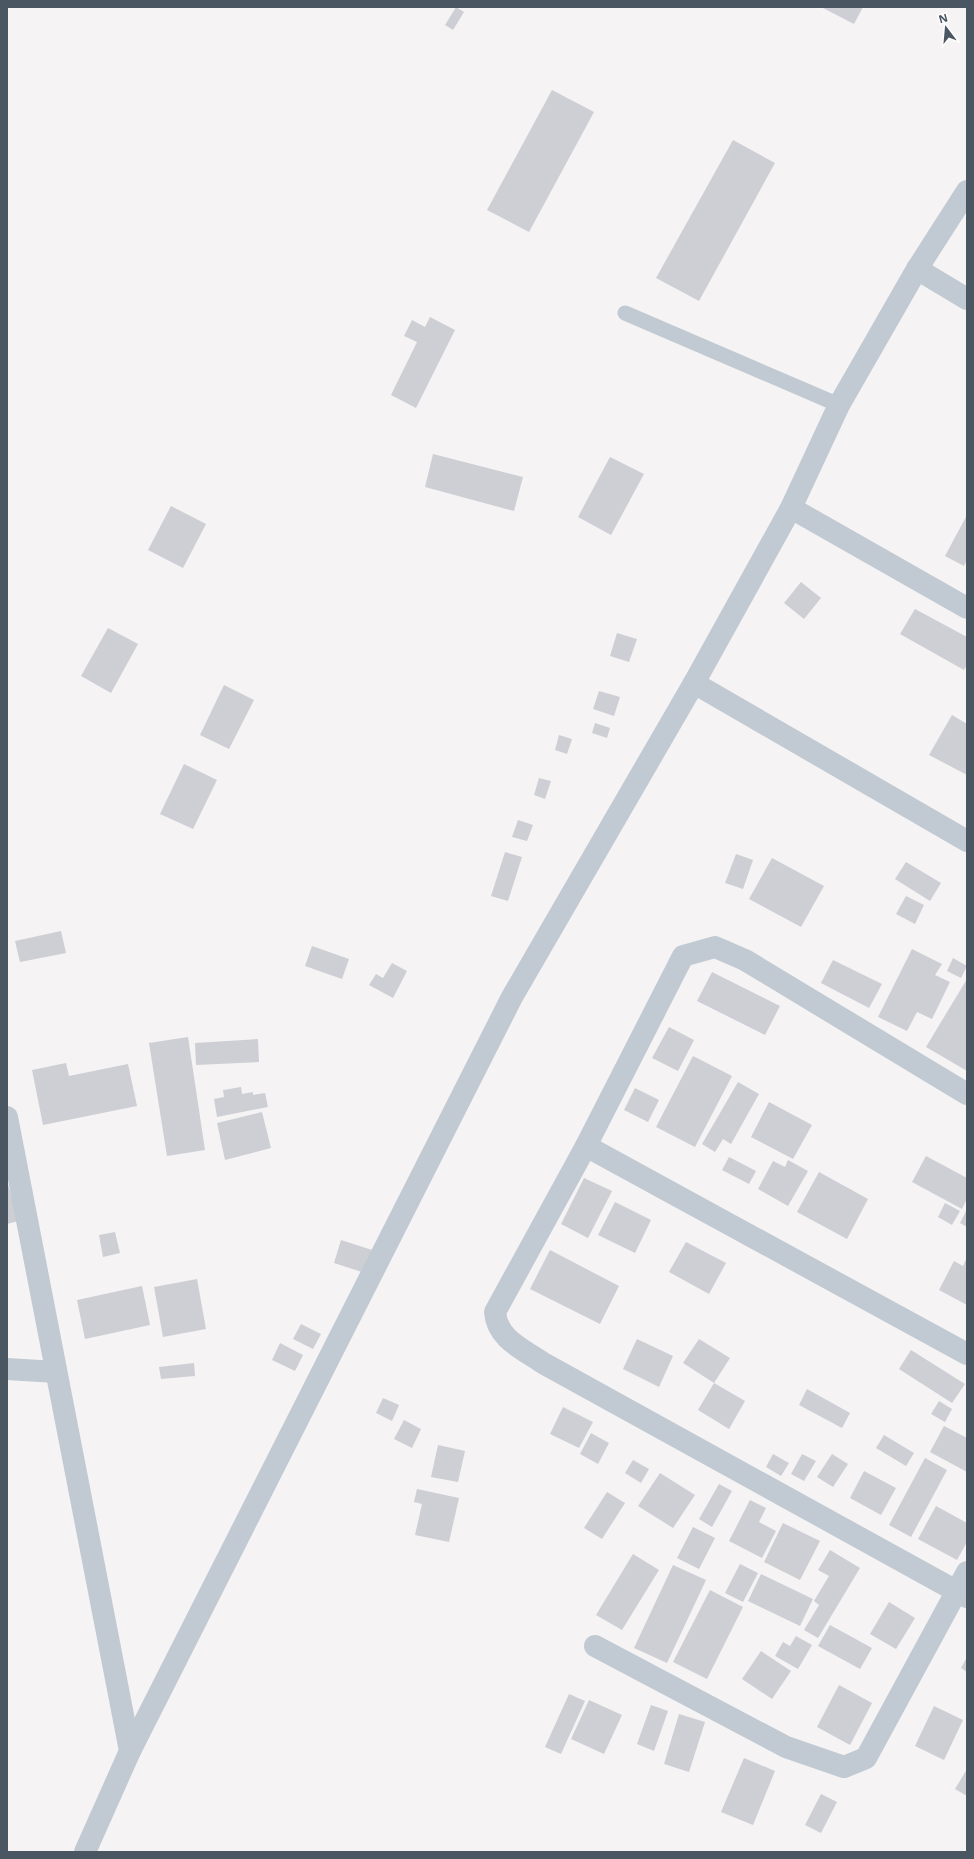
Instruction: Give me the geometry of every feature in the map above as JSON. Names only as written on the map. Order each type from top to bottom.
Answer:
[{"type":"street","points":[[85,1852],[130,1751],[512,997],[694,683],[791,508],[839,405],[917,269],[967,191]]},
{"type":"street","points":[[917,269],[967,299]]},
{"type":"street","points":[[791,508],[967,608]]},
{"type":"street","points":[[694,683],[967,841]]},
{"type":"street","points":[[962,1594],[543,1363],[502,1334],[496,1322],[495,1312],[586,1146],[683,956],[715,947],[745,960],[967,1094]]},
{"type":"street","points":[[7,1117],[130,1751]]},
{"type":"street","points":[[586,1146],[967,1354]]},
{"type":"street","points":[[7,1369],[56,1372]]},
{"type":"street","points":[[594,1646],[786,1747],[844,1767],[866,1758],[962,1594],[967,1572]]},
{"type":"lane","points":[[625,313],[839,405]]},
{"type":"building","points":[[456,7],[464,12],[453,30],[445,25]]},
{"type":"building","points":[[821,7],[863,7],[854,24]]},
{"type":"building","points":[[552,90],[594,112],[529,232],[487,210]]},
{"type":"building","points":[[733,140],[775,163],[699,301],[656,278]]},
{"type":"building","points":[[430,317],[455,330],[416,408],[391,395],[417,342],[404,336],[412,320],[425,327]]},
{"type":"building","points":[[433,454],[523,477],[514,511],[425,487]]},
{"type":"building","points":[[610,457],[644,474],[611,535],[578,517]]},
{"type":"building","points":[[171,506],[206,524],[183,568],[148,550]]},
{"type":"building","points":[[967,515],[967,560],[964,566],[945,556]]},
{"type":"building","points":[[801,582],[821,598],[804,619],[784,603]]},
{"type":"building","points":[[915,609],[967,637],[967,665],[964,670],[900,634]]},
{"type":"building","points":[[108,628],[138,644],[111,693],[81,676]]},
{"type":"building","points":[[617,633],[637,639],[629,662],[610,656]]},
{"type":"building","points":[[224,685],[254,700],[229,749],[200,735]]},
{"type":"building","points":[[599,691],[620,697],[614,716],[593,709]]},
{"type":"building","points":[[952,715],[967,724],[967,775],[929,755]]},
{"type":"building","points":[[595,723],[610,728],[607,738],[592,733]]},
{"type":"building","points":[[559,735],[572,739],[567,754],[555,750]]},
{"type":"building","points":[[184,764],[217,780],[193,829],[160,814]]},
{"type":"building","points":[[539,778],[551,781],[545,799],[534,795]]},
{"type":"building","points":[[518,820],[533,825],[527,841],[512,837]]},
{"type":"building","points":[[505,852],[522,857],[508,901],[491,896]]},
{"type":"building","points":[[736,854],[753,860],[743,889],[725,883]]},
{"type":"building","points":[[772,858],[824,886],[801,927],[749,899]]},
{"type":"building","points":[[906,862],[941,883],[930,901],[895,879]]},
{"type":"building","points":[[906,896],[924,905],[915,924],[896,914]]},
{"type":"building","points":[[61,931],[66,953],[20,962],[15,941]]},
{"type":"building","points":[[312,946],[349,959],[342,979],[305,966]]},
{"type":"building","points":[[912,949],[942,964],[935,975],[950,982],[932,1019],[917,1012],[907,1031],[878,1017]]},
{"type":"building","points":[[953,958],[967,966],[961,978],[947,971]]},
{"type":"building","points":[[833,960],[882,984],[869,1008],[821,983]]},
{"type":"building","points":[[392,963],[407,971],[393,998],[369,985],[376,974],[383,978]]},
{"type":"building","points":[[712,972],[780,1006],[765,1035],[697,1001]]},
{"type":"building","points":[[967,979],[967,1071],[926,1047]]},
{"type":"building","points":[[669,1027],[694,1040],[678,1071],[652,1058]]},
{"type":"building","points":[[188,1037],[205,1150],[167,1156],[149,1043]]},
{"type":"building","points":[[258,1039],[259,1062],[196,1065],[195,1043]]},
{"type":"building","points":[[693,1056],[732,1076],[695,1147],[656,1127]]},
{"type":"building","points":[[66,1063],[69,1076],[128,1064],[137,1106],[43,1125],[32,1070]]},
{"type":"building","points":[[738,1082],[759,1094],[731,1144],[723,1139],[715,1152],[702,1144]]},
{"type":"building","points":[[241,1087],[242,1094],[253,1092],[253,1095],[265,1093],[268,1107],[217,1117],[214,1099],[224,1097],[223,1090]]},
{"type":"building","points":[[635,1088],[659,1100],[648,1122],[624,1110]]},
{"type":"building","points":[[769,1102],[812,1125],[793,1159],[751,1137]]},
{"type":"building","points":[[262,1112],[271,1148],[225,1160],[217,1123]]},
{"type":"building","points":[[926,1156],[967,1178],[967,1199],[962,1209],[912,1182]]},
{"type":"building","points":[[729,1157],[756,1171],[749,1184],[722,1170]]},
{"type":"building","points":[[788,1160],[808,1171],[788,1206],[758,1189],[773,1161],[785,1167]]},
{"type":"building","points":[[819,1172],[868,1199],[847,1239],[797,1212]]},
{"type":"building","points":[[584,1178],[612,1191],[588,1238],[561,1224]]},
{"type":"building","points":[[7,1181],[19,1221],[7,1224]]},
{"type":"building","points":[[615,1202],[651,1220],[635,1253],[598,1235]]},
{"type":"building","points":[[945,1203],[960,1211],[952,1225],[938,1217]]},
{"type":"building","points":[[967,1211],[967,1227],[960,1223]]},
{"type":"building","points":[[115,1232],[120,1253],[103,1257],[99,1235]]},
{"type":"building","points":[[341,1240],[372,1250],[365,1273],[334,1263]]},
{"type":"building","points":[[686,1242],[726,1263],[709,1294],[669,1272]]},
{"type":"building","points":[[550,1250],[619,1286],[600,1324],[530,1289]]},
{"type":"building","points":[[967,1257],[967,1305],[939,1290],[954,1261],[963,1266]]},
{"type":"building","points":[[197,1279],[206,1329],[163,1337],[154,1287]]},
{"type":"building","points":[[142,1286],[150,1325],[85,1339],[77,1300]]},
{"type":"building","points":[[301,1324],[321,1334],[313,1349],[293,1339]]},
{"type":"building","points":[[637,1339],[673,1356],[659,1387],[623,1369]]},
{"type":"building","points":[[699,1339],[730,1358],[714,1383],[683,1363]]},
{"type":"building","points":[[280,1343],[303,1355],[295,1371],[272,1360]]},
{"type":"building","points":[[911,1350],[965,1384],[952,1403],[899,1369]]},
{"type":"building","points":[[194,1363],[195,1376],[161,1379],[159,1367]]},
{"type":"building","points":[[714,1383],[745,1401],[729,1429],[698,1410]]},
{"type":"building","points":[[807,1389],[850,1413],[842,1428],[799,1405]]},
{"type":"building","points":[[383,1398],[399,1405],[392,1421],[376,1413]]},
{"type":"building","points":[[939,1401],[952,1409],[945,1422],[931,1414]]},
{"type":"building","points":[[563,1407],[593,1422],[579,1448],[550,1434]]},
{"type":"building","points":[[404,1420],[421,1429],[412,1448],[394,1439]]},
{"type":"building","points":[[944,1426],[967,1438],[967,1472],[930,1452]]},
{"type":"building","points":[[591,1433],[609,1443],[598,1464],[580,1454]]},
{"type":"building","points":[[884,1435],[914,1453],[906,1466],[876,1448]]},
{"type":"building","points":[[438,1445],[465,1451],[458,1482],[431,1477]]},
{"type":"building","points":[[773,1454],[789,1463],[781,1476],[766,1467]]},
{"type":"building","points":[[802,1454],[816,1461],[804,1481],[791,1474]]},
{"type":"building","points":[[832,1454],[848,1464],[833,1487],[817,1477]]},
{"type":"building","points":[[925,1458],[947,1470],[911,1537],[889,1525]]},
{"type":"building","points":[[633,1460],[649,1469],[641,1483],[625,1473]]},
{"type":"building","points":[[864,1471],[896,1488],[881,1515],[850,1498]]},
{"type":"building","points":[[660,1473],[695,1495],[673,1528],[638,1506]]},
{"type":"building","points":[[719,1484],[732,1491],[712,1527],[699,1519]]},
{"type":"building","points":[[417,1489],[459,1498],[449,1542],[415,1535],[422,1504],[414,1502]]},
{"type":"building","points":[[607,1492],[625,1503],[602,1539],[584,1528]]},
{"type":"building","points":[[750,1500],[766,1508],[759,1522],[776,1531],[762,1558],[729,1541]]},
{"type":"building","points":[[936,1506],[967,1523],[967,1542],[957,1560],[918,1539]]},
{"type":"building","points":[[783,1523],[820,1541],[800,1580],[764,1562]]},
{"type":"building","points":[[693,1527],[715,1538],[699,1569],[677,1558]]},
{"type":"building","points":[[830,1550],[860,1568],[818,1638],[804,1630],[819,1605],[814,1601],[829,1576],[818,1570]]},
{"type":"building","points":[[633,1554],[659,1570],[622,1630],[596,1615]]},
{"type":"building","points":[[740,1564],[758,1573],[743,1602],[725,1593]]},
{"type":"building","points":[[673,1565],[706,1580],[667,1663],[634,1648]]},
{"type":"building","points":[[761,1574],[813,1599],[800,1626],[748,1601]]},
{"type":"building","points":[[710,1590],[743,1607],[707,1679],[673,1662]]},
{"type":"building","points":[[889,1602],[915,1618],[896,1649],[870,1634]]},
{"type":"building","points":[[830,1625],[872,1648],[860,1669],[818,1646]]},
{"type":"building","points":[[796,1636],[812,1645],[798,1669],[775,1656],[783,1642],[790,1646]]},
{"type":"building","points":[[761,1651],[791,1671],[772,1699],[742,1679]]},
{"type":"building","points":[[967,1657],[967,1672],[961,1668]]},
{"type":"building","points":[[839,1685],[872,1703],[850,1745],[817,1727]]},
{"type":"building","points":[[569,1694],[585,1701],[561,1754],[545,1747]]},
{"type":"building","points":[[589,1700],[622,1715],[604,1754],[571,1739]]},
{"type":"building","points":[[651,1705],[668,1711],[654,1751],[637,1744]]},
{"type":"building","points":[[934,1706],[963,1720],[944,1760],[915,1746]]},
{"type":"building","points":[[679,1714],[705,1722],[689,1772],[664,1764]]},
{"type":"building","points":[[744,1758],[775,1771],[753,1825],[721,1812]]},
{"type":"building","points":[[967,1769],[967,1796],[955,1789]]},
{"type":"building","points":[[821,1794],[837,1802],[821,1833],[805,1825]]}]
